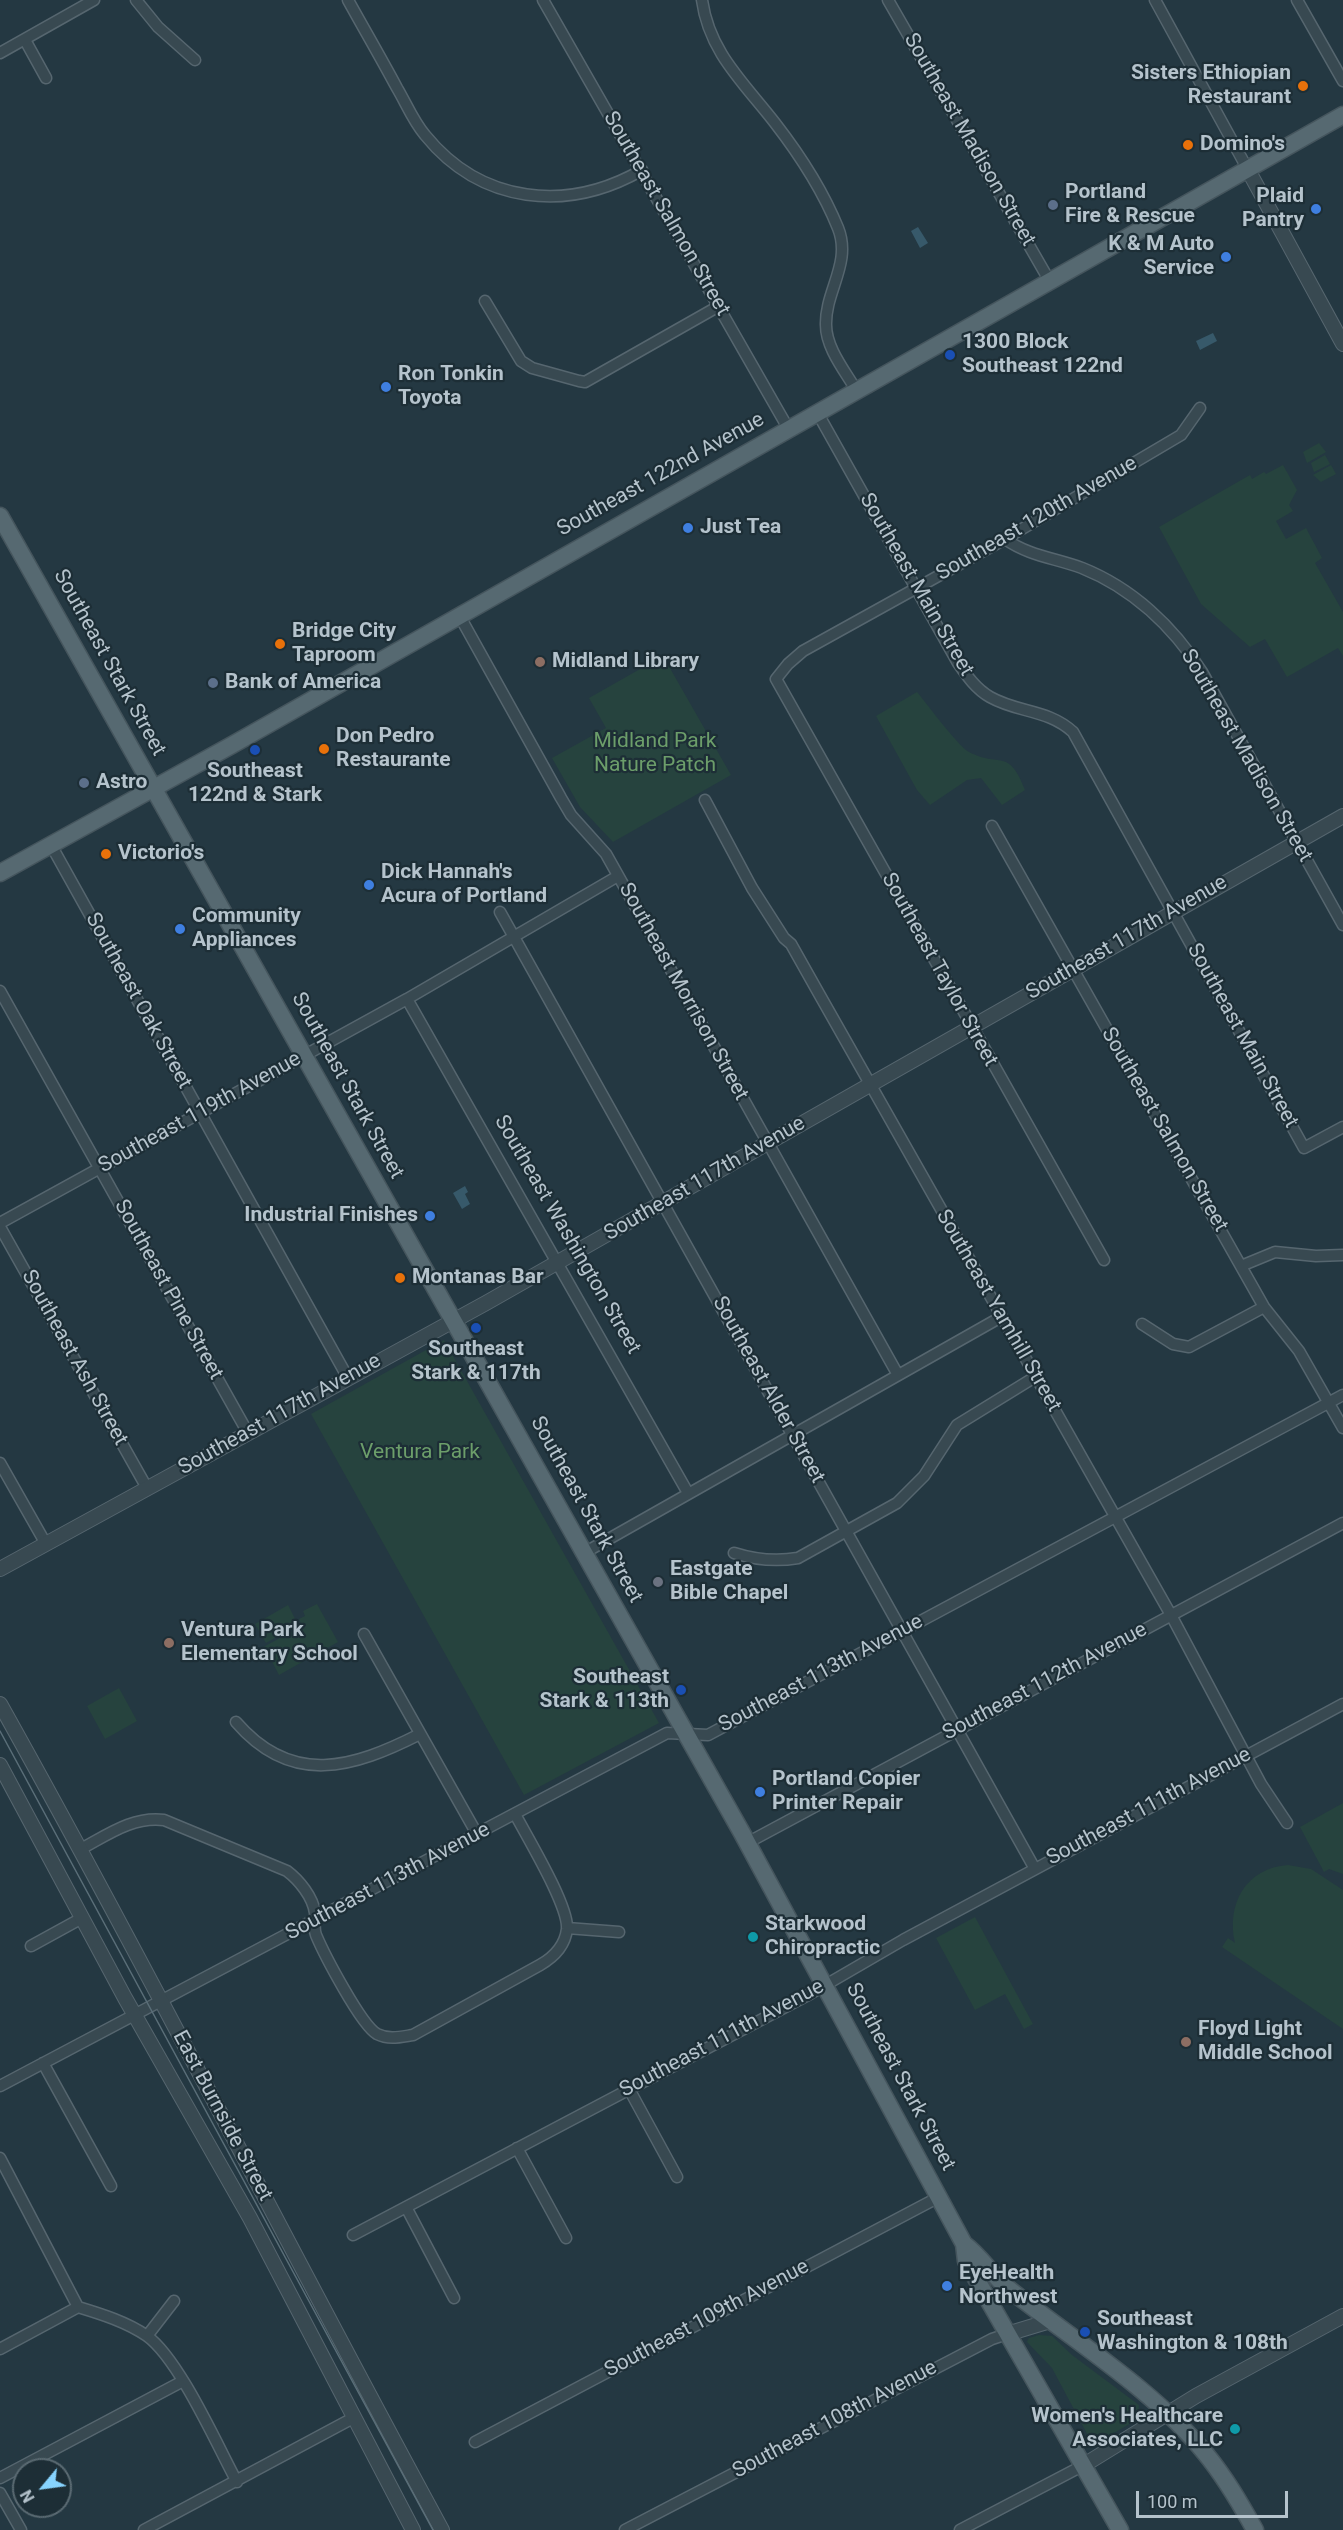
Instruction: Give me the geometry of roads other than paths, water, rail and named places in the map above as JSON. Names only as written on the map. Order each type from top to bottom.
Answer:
[{"type":"main road","name":"Southeast 122nd Avenue","points":[[0,873],[1343,115]]},
{"type":"main road","name":"Southeast Stark Street","points":[[0,516],[687,1734],[964,2244],[966,2261],[1120,2530]]},
{"type":"main road","points":[[964,2244],[979,2255],[1003,2285],[1123,2377],[1166,2414],[1215,2466],[1255,2530]]},
{"type":"street","points":[[0,53],[94,0]]},
{"type":"street","points":[[136,0],[158,27],[195,60]]},
{"type":"street","points":[[348,0],[418,125],[439,151],[475,178],[518,193],[563,197],[608,188],[642,171]]},
{"type":"street","name":"Southeast Salmon Street","points":[[543,0],[788,428]]},
{"type":"street","points":[[702,0],[705,19],[717,50],[796,153],[838,229],[843,257],[826,326],[833,350],[856,390]]},
{"type":"street","name":"Southeast Madison Street","points":[[888,0],[1049,280]]},
{"type":"street","points":[[1155,0],[1343,344]]},
{"type":"street","points":[[1297,0],[1343,81]]},
{"type":"street","points":[[24,40],[46,78]]},
{"type":"street","points":[[485,301],[521,361],[532,368],[579,381],[585,381],[719,306]]},
{"type":"street","name":"Southeast 120th Avenue","points":[[776,679],[803,651],[1005,539],[1181,435],[1200,408]]},
{"type":"street","name":"Southeast Main Street","points":[[817,412],[971,682],[988,697],[1004,704],[1053,717],[1073,732],[1304,1148],[1343,1127]]},
{"type":"street","name":"Southeast Madison Street","points":[[1005,539],[1022,551],[1101,576],[1145,605],[1161,620],[1202,672],[1343,925]]},
{"type":"street","name":"Southeast Morrison Street","points":[[459,615],[571,815],[600,845],[618,876],[766,1144],[898,1375]]},
{"type":"street","name":"Southeast Taylor Street","points":[[776,679],[970,1028],[1104,1260]]},
{"type":"street","name":"Southeast Yamhill Street","points":[[705,800],[752,888],[784,938],[791,944],[1171,1615],[1261,1784],[1287,1823]]},
{"type":"street","name":"Southeast 117th Avenue","points":[[0,1569],[454,1321],[1343,816]]},
{"type":"street","name":"Southeast Salmon Street","points":[[992,826],[1264,1307],[1299,1352],[1343,1428]]},
{"type":"street","name":"Southeast Oak Street","points":[[51,845],[348,1378]]},
{"type":"street","name":"Southeast 119th Avenue","points":[[0,1225],[407,999],[618,876]]},
{"type":"street","name":"Southeast Alder Street","points":[[500,912],[1035,1869]]},
{"type":"street","name":"Southeast Pine Street","points":[[0,991],[248,1433]]},
{"type":"street","name":"Southeast Washington Street","points":[[407,999],[688,1493]]},
{"type":"street","name":"Southeast Ash Street","points":[[0,1225],[147,1488]]},
{"type":"street","points":[[1241,1266],[1275,1252],[1316,1256],[1343,1255]]},
{"type":"street","points":[[1142,1324],[1167,1340],[1189,1347],[1264,1307]]},
{"type":"street","points":[[584,1553],[1001,1317]]},
{"type":"street","points":[[734,1553],[753,1559],[781,1561],[812,1552],[847,1532],[912,1491],[957,1425],[1035,1377]]},
{"type":"street","name":"Southeast 113th Avenue","points":[[0,2086],[667,1733],[708,1735],[1343,1395]]},
{"type":"street","points":[[0,1463],[46,1544]]},
{"type":"street","name":"Southeast 112th Avenue","points":[[747,1842],[1343,1523]]},
{"type":"street","points":[[364,1634],[477,1834]]},
{"type":"street","name":"East Burnside Street","points":[[0,1704],[230,2128],[308,2282],[441,2530]]},
{"type":"street","name":"Southeast 111th Avenue","points":[[353,2235],[1343,1704]]},
{"type":"street","points":[[236,1722],[255,1742],[278,1755],[321,1766],[365,1759],[420,1734]]},
{"type":"street","name":"East Burnside Street","points":[[0,1765],[135,2016],[214,2151],[413,2530]]},
{"type":"street","points":[[79,1850],[129,1823],[141,1819],[164,1820],[287,1871],[296,1877],[306,1892],[315,1911],[314,1933],[362,2020],[376,2034],[387,2038],[413,2035],[555,1956],[565,1938],[567,1928],[561,1905],[515,1814]]},
{"type":"street","points":[[31,1946],[82,1918]]},
{"type":"street","points":[[567,1928],[619,1932]]},
{"type":"street","points":[[43,2063],[111,2186]]},
{"type":"street","points":[[629,2089],[677,2177]]},
{"type":"street","points":[[517,2148],[566,2238]]},
{"type":"street","points":[[0,2158],[78,2307],[121,2322],[147,2336],[169,2359],[237,2482]]},
{"type":"street","name":"Southeast 109th Avenue","points":[[475,2442],[939,2197]]},
{"type":"street","points":[[406,2207],[453,2298]]},
{"type":"street","points":[[147,2336],[174,2301]]},
{"type":"street","points":[[0,2349],[78,2307]]},
{"type":"street","points":[[960,2530],[1084,2465],[1166,2414],[1343,2316]]},
{"type":"street","name":"Southeast 108th Avenue","points":[[625,2530],[992,2339],[1050,2321]]},
{"type":"street","points":[[0,2478],[183,2381]]},
{"type":"street","points":[[144,2530],[355,2417]]},
{"type":"street","points":[[0,2493],[21,2530]]},
{"type":"water","points":[[918,227],[928,243],[920,248],[911,231]]},
{"type":"water","points":[[1213,333],[1217,341],[1200,350],[1196,341]]},
{"type":"water","points":[[465,1186],[468,1192],[465,1194],[470,1204],[462,1209],[453,1193]]},
{"type":"tram line","points":[[0,1731],[433,2530]]},
{"type":"place","name":"Sisters Ethiopian Restaurant","points":[[1303,86]]},
{"type":"place","name":"Domino's","points":[[1188,145]]},
{"type":"place","name":"Portland Fire & Rescue","points":[[1053,205]]},
{"type":"place","name":"Plaid Pantry","points":[[1316,209]]},
{"type":"place","name":"K & M Auto Service","points":[[1226,257]]},
{"type":"place","name":"1300 Block Southeast 122nd","points":[[950,355]]},
{"type":"place","name":"Ron Tonkin Toyota","points":[[386,387]]},
{"type":"place","name":"Just Tea","points":[[688,528]]},
{"type":"place","name":"Bridge City Taproom","points":[[280,644]]},
{"type":"place","name":"Midland Library","points":[[540,662]]},
{"type":"place","name":"Bank of America","points":[[213,683]]},
{"type":"place","name":"Don Pedro Restaurante","points":[[324,749]]},
{"type":"place","name":"Southeast 122nd & Stark","points":[[255,750]]},
{"type":"place","name":"Astro","points":[[84,783]]},
{"type":"place","name":"Victorio's","points":[[106,854]]},
{"type":"place","name":"Dick Hannah's Acura of Portland","points":[[369,885]]},
{"type":"place","name":"Community Appliances","points":[[180,929]]},
{"type":"place","name":"Industrial Finishes","points":[[430,1216]]},
{"type":"place","name":"Montanas Bar","points":[[400,1278]]},
{"type":"place","name":"Southeast Stark & 117th","points":[[476,1328]]},
{"type":"place","name":"Eastgate Bible Chapel","points":[[658,1582]]},
{"type":"place","name":"Ventura Park Elementary School","points":[[169,1643]]},
{"type":"place","name":"Southeast Stark & 113th","points":[[681,1690]]},
{"type":"place","name":"Portland Copier Printer Repair","points":[[760,1792]]},
{"type":"place","name":"Starkwood Chiropractic","points":[[753,1937]]},
{"type":"place","name":"Floyd Light Middle School","points":[[1186,2042]]},
{"type":"place","name":"EyeHealth Northwest","points":[[947,2286]]},
{"type":"place","name":"Southeast Washington & 108th","points":[[1085,2332]]},
{"type":"place","name":"Women's Healthcare Associates, LLC","points":[[1235,2429]]},
{"type":"park label","name":"Midland Park Nature Patch","points":[[655,754]]},
{"type":"park label","name":"Ventura Park","points":[[420,1453]]}]
